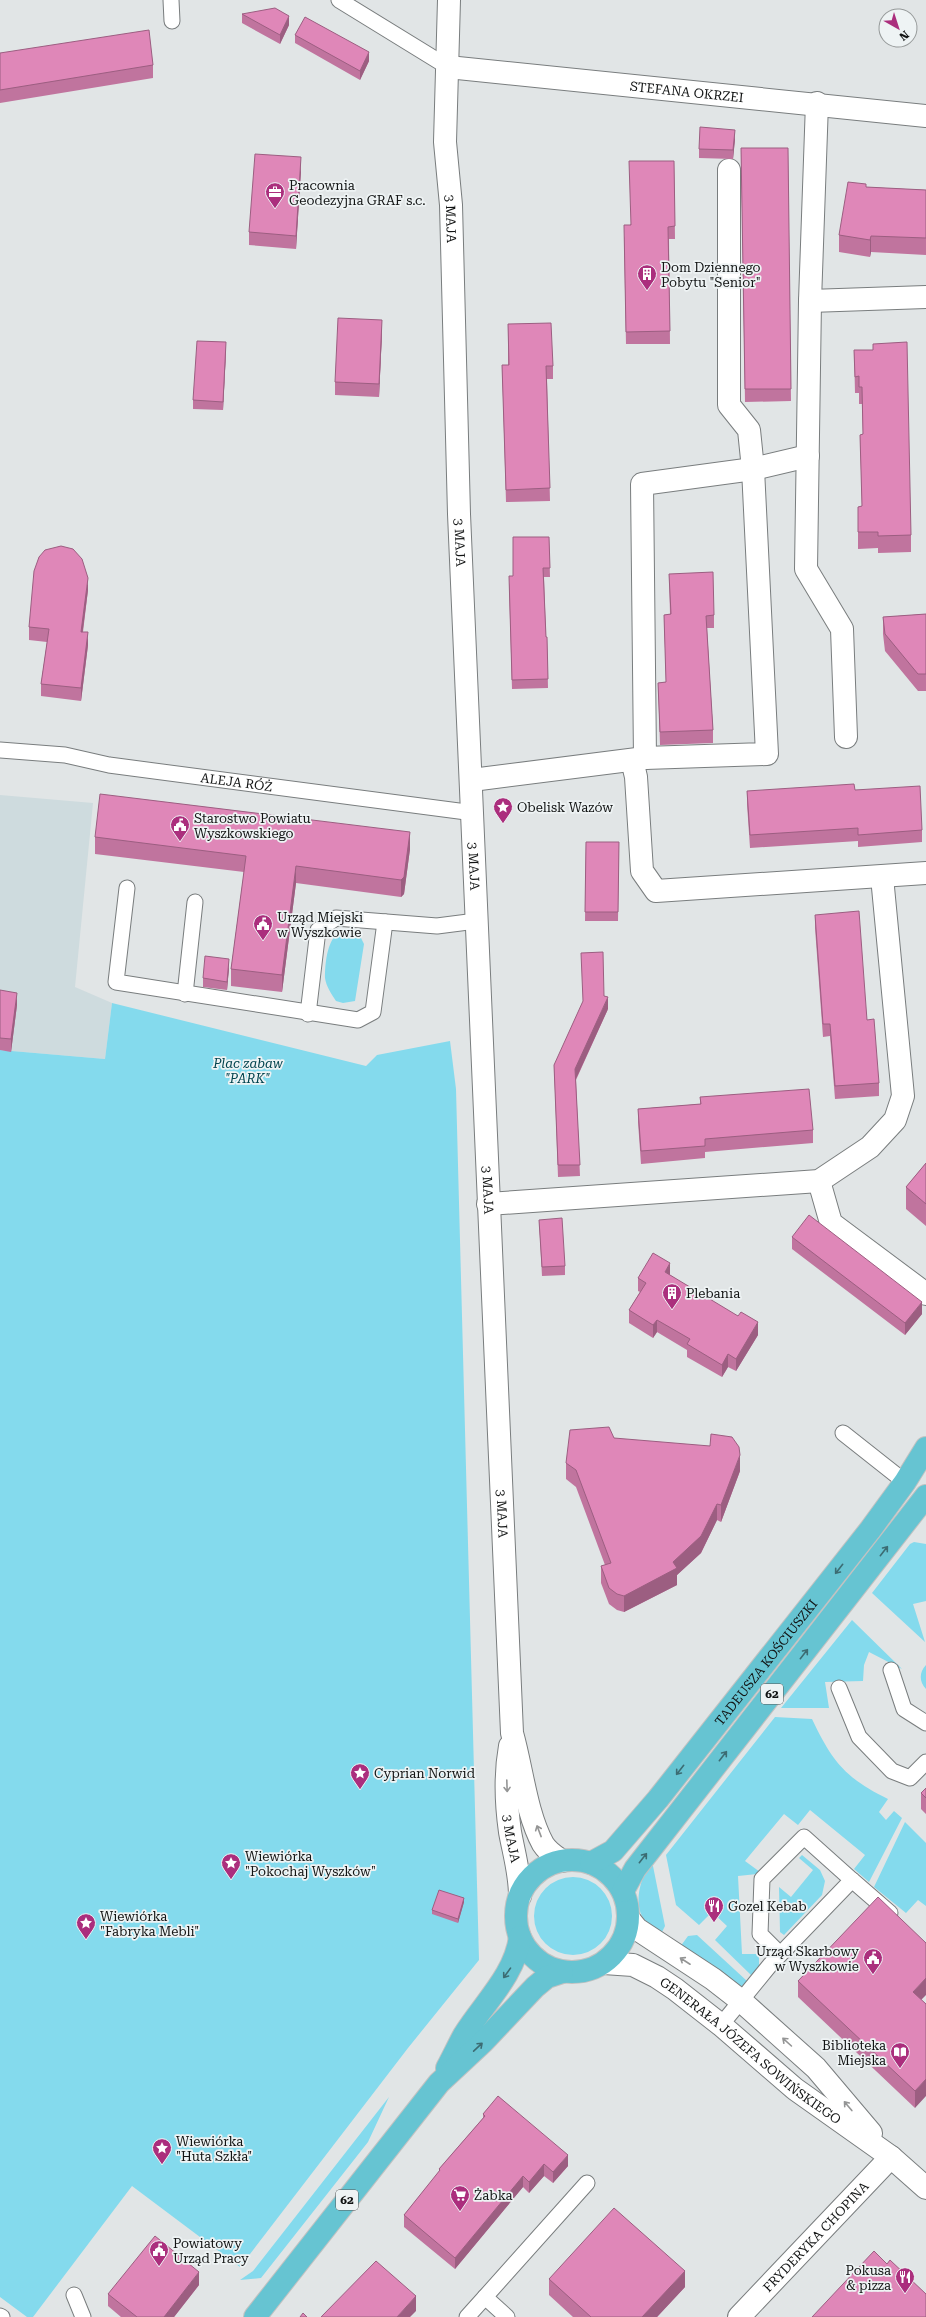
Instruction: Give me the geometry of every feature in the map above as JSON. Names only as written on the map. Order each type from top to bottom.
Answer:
[{"type":"main road","name":"TADEUSZA KOŚCIUSZKI","points":[[592,1863],[613,1850],[658,1799],[865,1536],[904,1482],[926,1448]]},
{"type":"main road","name":"TADEUSZA KOŚCIUSZKI","points":[[623,1891],[635,1869],[664,1831],[926,1498]]},
{"type":"main road","points":[[562,1860],[577,1860],[592,1863],[610,1874],[623,1891],[628,1905],[629,1919],[625,1936],[620,1946],[604,1963],[591,1970],[562,1972],[548,1967],[536,1960],[520,1938],[516,1924],[516,1909],[520,1896],[527,1883],[536,1873],[548,1865],[562,1860]]},
{"type":"main road","name":"62","points":[[440,2083],[464,2035],[511,1968],[518,1954],[520,1938]]},
{"type":"main road","name":"62","points":[[255,2317],[440,2083],[483,2042],[535,1987],[547,1977],[562,1972]]},
{"type":"street","name":"3 MAJA","points":[[449,0],[445,142],[451,205],[459,514],[474,813],[476,921],[512,1733],[527,1796],[544,1844],[551,1853],[562,1860]]},
{"type":"street","name":"STEFANA OKRZEI","points":[[448,67],[726,96],[816,103],[926,116]]},
{"type":"street","points":[[816,103],[810,301],[806,569],[842,629],[846,737]]},
{"type":"street","points":[[472,780],[639,759],[767,754],[753,469],[749,430],[729,405],[729,170]]},
{"type":"street","points":[[810,301],[926,297]]},
{"type":"street","points":[[808,456],[753,469],[642,484],[639,759],[636,777],[642,871],[656,891],[926,873]]},
{"type":"street","points":[[488,1204],[819,1181],[870,1148],[895,1120],[903,1096],[882,877]]},
{"type":"street","points":[[819,1181],[831,1223],[926,1294]]},
{"type":"street","points":[[904,1482],[926,1498]]},
{"type":"street","name":"3 MAJA","points":[[512,1733],[507,1766],[508,1810],[510,1831],[520,1875],[520,1896]]},
{"type":"street","name":"GENERAŁA JÓZEFA SOWIŃSKIEGO","points":[[629,1919],[637,1929],[713,1979],[740,2000],[816,2068],[891,2157]]},
{"type":"street","name":"GENERAŁA JÓZEFA SOWIŃSKIEGO","points":[[604,1963],[633,1965],[657,1977],[696,2004],[795,2089],[891,2157],[926,2188]]},
{"type":"street","name":"FRYDERYKA CHOPINA","points":[[740,2317],[891,2157]]},
{"type":"lane","points":[[171,0],[172,21]]},
{"type":"lane","points":[[339,0],[448,67]]},
{"type":"lane","name":"ALEJA RÓŻ","points":[[0,750],[65,755],[110,765],[474,813]]},
{"type":"lane","points":[[127,888],[116,982],[308,1014],[358,1020],[373,1012],[385,922]]},
{"type":"lane","points":[[186,994],[196,902]]},
{"type":"lane","points":[[308,1014],[318,930],[336,918],[437,926],[476,921]]},
{"type":"lane","points":[[843,1433],[904,1482]]},
{"type":"lane","points":[[892,1670],[904,1709],[926,1723]]},
{"type":"lane","points":[[839,1688],[858,1737],[892,1771],[910,1778],[926,1762]]},
{"type":"lane","points":[[780,1954],[760,1934],[762,1879],[804,1837],[902,1923]]},
{"type":"lane","points":[[721,2024],[780,1954],[852,1880]]},
{"type":"lane","points":[[467,2317],[587,2183]]},
{"type":"lane","points":[[74,2295],[83,2317]]},
{"type":"lane","points":[[485,2297],[507,2317]]},
{"type":"shaded area","points":[[0,795],[93,803],[75,987],[112,1003],[105,1059],[0,1050]]},
{"type":"green space","points":[[343,931],[360,936],[364,944],[355,1001],[343,1003],[336,1001],[325,978],[326,958],[330,944],[333,938]]},
{"type":"green space","name":"Plac zabaw \"PARK\"","points":[[112,1003],[366,1066],[377,1055],[450,1041],[456,1089],[479,1960],[408,2048],[240,2267],[132,2186],[33,2317],[27,2317],[0,2297],[0,1050],[105,1059]]},
{"type":"green space","points":[[914,1542],[926,1544],[926,1601],[913,1604],[925,1642],[872,1593],[910,1544]]},
{"type":"green space","points":[[852,1620],[902,1669],[869,1652],[864,1665],[863,1681],[825,1682],[829,1708],[781,1708]]},
{"type":"green space","points":[[926,1665],[926,1689],[921,1680],[921,1674]]},
{"type":"green space","points":[[775,1717],[812,1719],[826,1746],[841,1767],[861,1784],[888,1799],[879,1812],[886,1820],[894,1811],[902,1818],[869,1882],[854,1869],[865,1855],[810,1810],[798,1825],[784,1814],[745,1861],[760,1872],[757,1874],[738,1876],[742,1954],[759,1954],[759,1967],[751,1975],[715,1940],[727,1926],[712,1912],[699,1925],[676,1905],[666,1855]]},
{"type":"green space","points":[[905,1822],[926,1843],[926,1906],[918,1900],[906,1913],[874,1887]]},
{"type":"green space","points":[[802,1855],[820,1870],[825,1881],[822,1895],[784,1935],[780,1932],[779,1887],[791,1897],[813,1870],[799,1858]]},
{"type":"green space","points":[[650,1864],[653,1866],[665,1926],[661,1934],[644,1919],[640,1910],[639,1896],[641,1882]]},
{"type":"green space","points":[[573,1877],[588,1880],[601,1888],[609,1901],[612,1916],[609,1931],[601,1944],[588,1952],[573,1955],[558,1952],[545,1944],[537,1931],[534,1916],[537,1901],[545,1888],[558,1880]]},
{"type":"green space","points":[[697,1935],[747,1981],[742,1986],[738,1986],[680,1947],[688,1936]]},
{"type":"green space","points":[[389,2097],[368,2142],[261,2278],[240,2280],[253,2271]]},
{"type":"building","points":[[275,8],[289,16],[280,35],[242,14]]},
{"type":"building","points":[[305,17],[369,52],[360,71],[295,35]]},
{"type":"building","points":[[149,30],[153,65],[0,90],[0,53]]},
{"type":"building","points":[[700,127],[735,130],[733,150],[699,149]]},
{"type":"building","points":[[741,148],[788,148],[791,389],[745,389]]},
{"type":"building","points":[[255,154],[301,157],[296,236],[249,232]]},
{"type":"building","name":"Dom Dziennego Pobytu \"Senior\"","points":[[629,161],[674,161],[675,226],[668,227],[670,331],[626,332],[624,225],[631,225]]},
{"type":"building","points":[[848,182],[866,184],[866,187],[926,190],[926,238],[871,236],[870,240],[839,235]]},
{"type":"building","points":[[338,318],[382,320],[379,384],[335,382]]},
{"type":"building","points":[[551,323],[553,366],[546,366],[550,488],[506,490],[502,365],[509,365],[508,324]]},
{"type":"building","points":[[197,341],[226,342],[223,402],[193,400]]},
{"type":"building","points":[[907,342],[911,535],[878,536],[878,532],[858,532],[858,507],[862,506],[860,435],[863,434],[862,387],[859,387],[859,376],[855,377],[854,350],[873,350],[873,344]]},
{"type":"building","points":[[513,537],[549,537],[550,568],[543,568],[548,679],[512,680],[509,576],[513,576]]},
{"type":"building","points":[[61,546],[73,549],[82,559],[88,578],[81,632],[88,632],[81,688],[41,684],[49,629],[29,627],[34,571],[39,557],[45,550]]},
{"type":"building","points":[[713,572],[714,615],[706,616],[713,730],[660,732],[658,683],[666,682],[664,615],[671,614],[669,574]]},
{"type":"building","points":[[926,614],[926,674],[918,674],[885,634],[883,617]]},
{"type":"building","points":[[854,784],[855,790],[920,786],[922,830],[858,835],[858,828],[750,835],[747,791]]},
{"type":"building","name":"Urząd Miejski w Wyszkowie","points":[[100,794],[410,832],[404,877],[401,880],[296,866],[282,975],[231,969],[246,856],[95,837]]},
{"type":"building","points":[[586,842],[619,842],[618,912],[585,912]]},
{"type":"building","points":[[859,911],[867,1020],[874,1019],[879,1083],[835,1086],[830,1024],[823,1024],[815,915]]},
{"type":"building","points":[[603,952],[604,996],[608,997],[575,1069],[580,1165],[558,1165],[554,1065],[583,1001],[581,953]]},
{"type":"building","points":[[205,956],[229,959],[227,982],[203,978]]},
{"type":"building","points":[[0,990],[17,993],[11,1039],[0,1038]]},
{"type":"building","points":[[809,1089],[813,1130],[705,1139],[705,1146],[641,1151],[638,1109],[701,1104],[700,1097]]},
{"type":"building","points":[[926,1163],[926,1204],[906,1187]]},
{"type":"building","points":[[809,1215],[922,1302],[905,1323],[792,1237]]},
{"type":"building","points":[[562,1218],[565,1266],[542,1267],[539,1220]]},
{"type":"building","name":"Plebania","points":[[653,1253],[670,1263],[665,1272],[738,1316],[741,1312],[758,1322],[736,1359],[728,1354],[722,1365],[687,1344],[690,1339],[657,1320],[653,1325],[629,1310],[646,1283],[638,1278]]},
{"type":"building","points":[[609,1427],[614,1438],[710,1446],[711,1434],[732,1437],[739,1447],[740,1455],[721,1505],[717,1504],[701,1536],[673,1562],[677,1568],[624,1596],[617,1594],[609,1588],[601,1566],[611,1563],[576,1470],[566,1463],[570,1430]]},
{"type":"building","points":[[926,1788],[926,1798],[921,1793]]},
{"type":"building","points":[[439,1890],[464,1898],[458,1919],[432,1910]]},
{"type":"building","points":[[878,1897],[926,1943],[926,1978],[913,1992],[926,2004],[926,2079],[915,2091],[798,1981]]},
{"type":"building","points":[[498,2096],[568,2155],[553,2172],[544,2164],[529,2182],[523,2176],[455,2258],[404,2215],[440,2170],[439,2169],[485,2116],[483,2114]]},
{"type":"building","points":[[614,2208],[685,2271],[642,2317],[591,2317],[549,2279]]},
{"type":"building","name":"Powiatowy Urząd Pracy","points":[[155,2236],[199,2272],[164,2317],[137,2317],[108,2294]]},
{"type":"building","points":[[874,2251],[887,2264],[890,2260],[926,2294],[926,2317],[812,2317]]},
{"type":"building","points":[[376,2261],[416,2296],[397,2317],[321,2317]]},
{"type":"building","points":[[303,2313],[307,2317],[300,2317]]},
{"type":"place","name":"Pracownia Geodezyjna GRAF s.c.","points":[[275,209]]},
{"type":"place","name":"Dom Dziennego Pobytu \"Senior\"","points":[[647,291]]},
{"type":"place","name":"Obelisk Wazów","points":[[503,824]]},
{"type":"place","name":"Starostwo Powiatu Wyszkowskiego","points":[[180,842]]},
{"type":"place","name":"Urząd Miejski w Wyszkowie","points":[[263,941]]},
{"type":"place","name":"Plebania","points":[[672,1310]]},
{"type":"place","name":"Cyprian Norwid","points":[[360,1790]]},
{"type":"place","name":"Wiewiórka \"Pokochaj Wyszków\"","points":[[231,1880]]},
{"type":"place","name":"Gozel Kebab","points":[[714,1923]]},
{"type":"place","name":"Wiewiórka \"Fabryka Mebli\"","points":[[86,1940]]},
{"type":"place","name":"Urząd Skarbowy w Wyszkowie","points":[[873,1975]]},
{"type":"place","name":"Biblioteka Miejska","points":[[900,2069]]},
{"type":"place","name":"Wiewiórka \"Huta Szkła\"","points":[[162,2165]]},
{"type":"place","name":"Żabka","points":[[460,2212]]},
{"type":"place","name":"Powiatowy Urząd Pracy","points":[[159,2267]]},
{"type":"place","name":"Pokusa & pizza","points":[[905,2294]]}]
